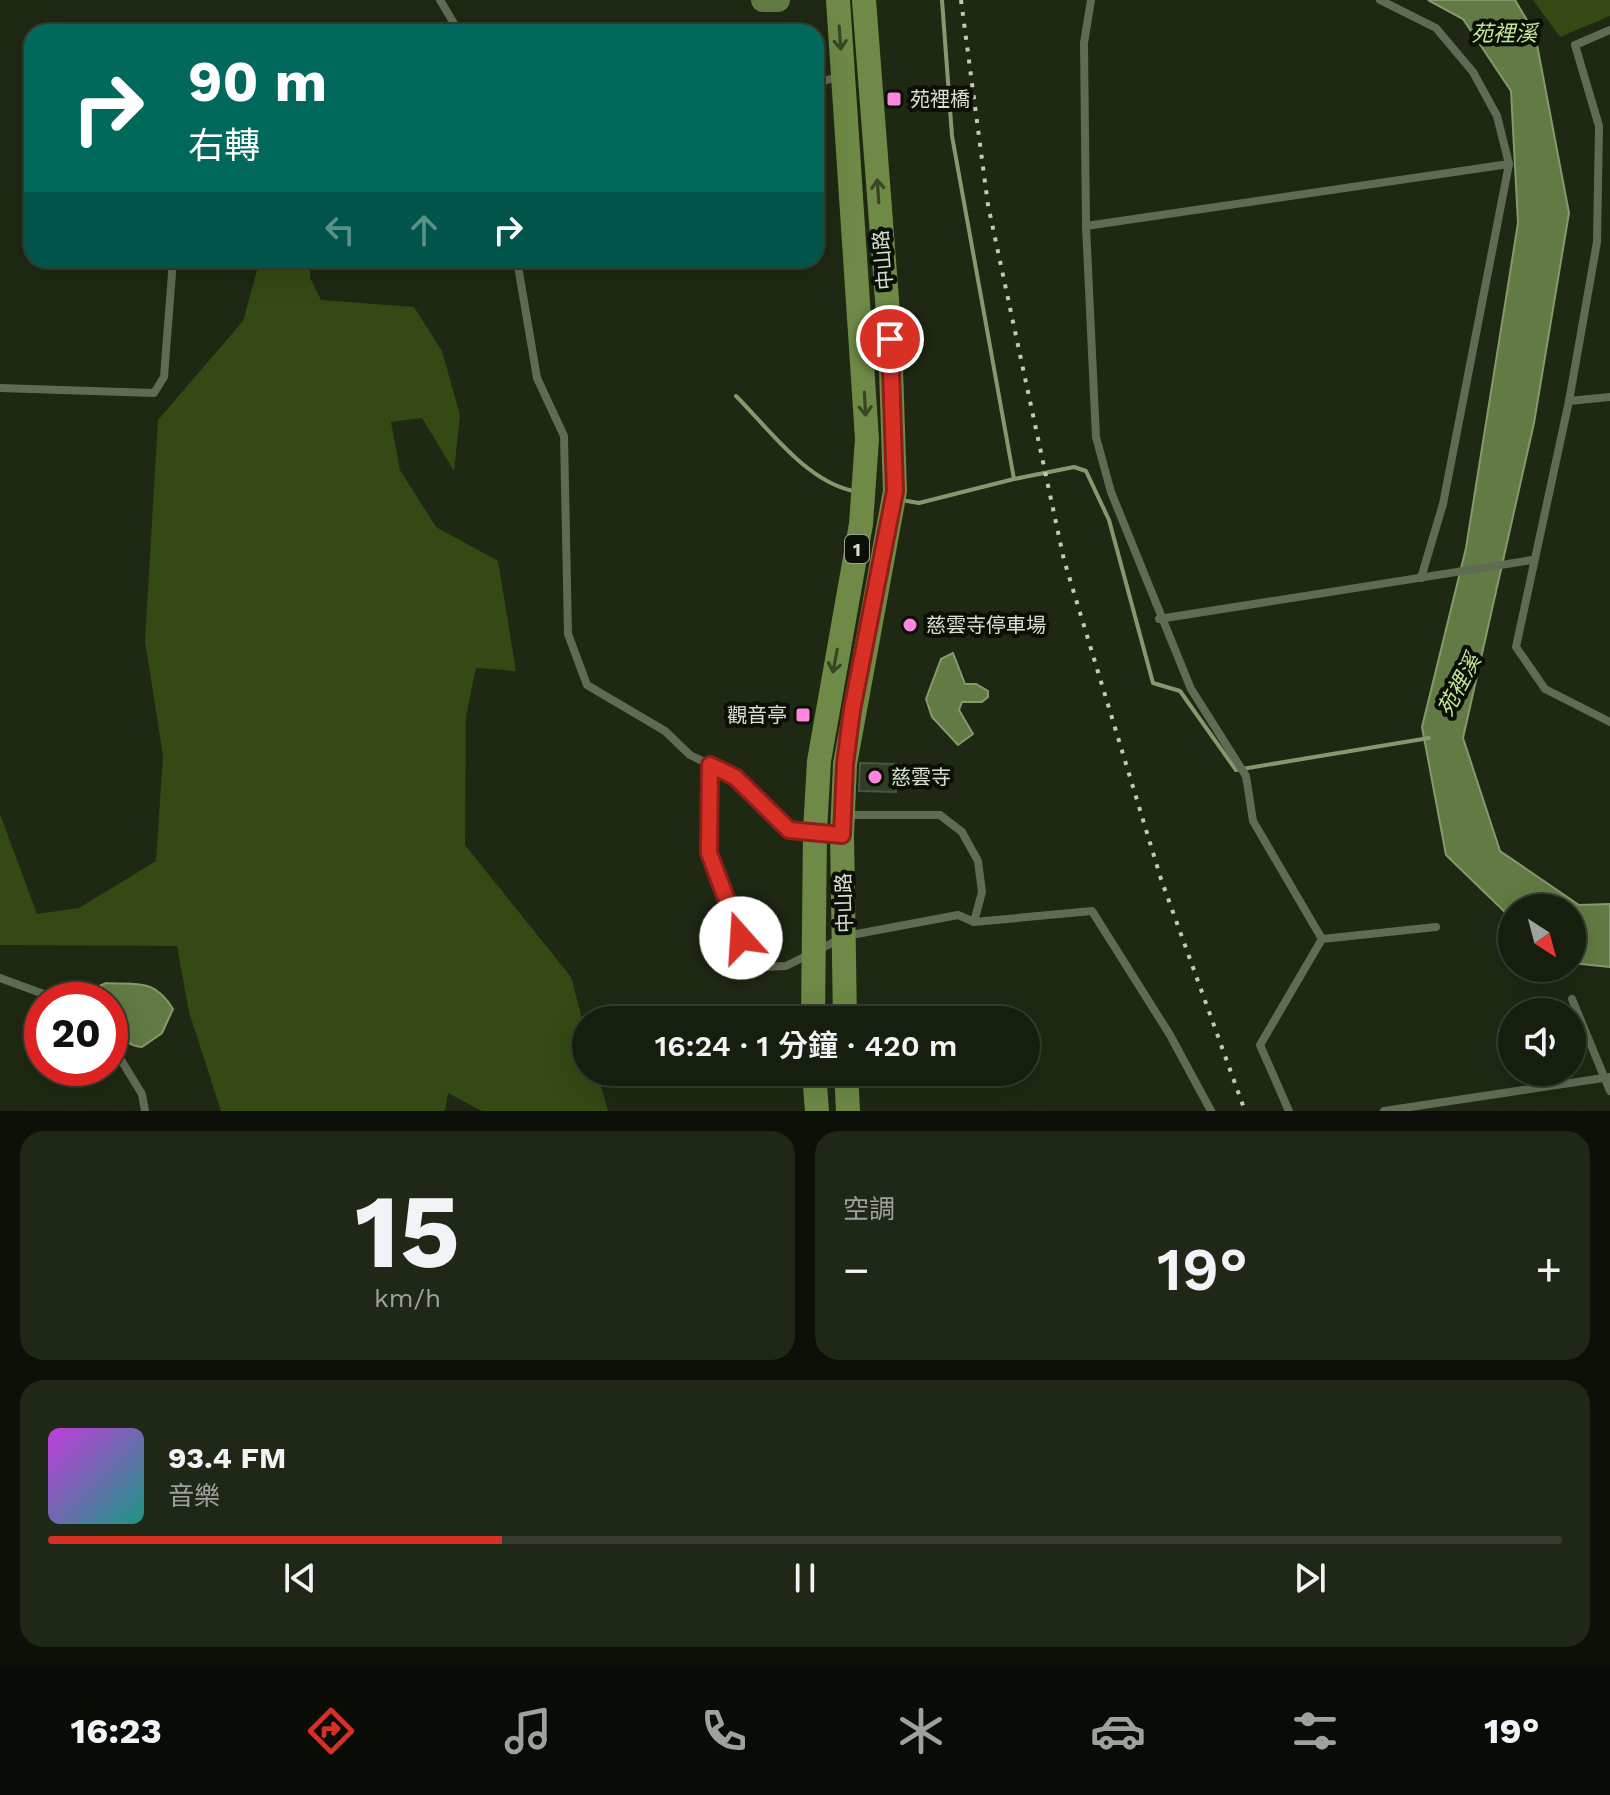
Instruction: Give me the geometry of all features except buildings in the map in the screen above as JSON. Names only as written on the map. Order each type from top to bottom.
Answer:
[{"type":"main road","name":"1","points":[[838,0],[843,75]]},
{"type":"main road","name":"1","points":[[864,0],[871,71]]},
{"type":"main road","name":"中山路","points":[[845,1006],[842,825],[852,710],[895,491],[891,352],[871,71]]},
{"type":"main road","name":"中山路","points":[[813,1006],[815,831],[826,707],[861,524],[867,439],[843,75]]},
{"type":"main road","points":[[826,707],[852,710]]},
{"type":"main road","points":[[815,1086],[817,1111]]},
{"type":"main road","points":[[847,1086],[848,1111]]},
{"type":"lane","points":[[440,0],[454,24]]},
{"type":"lane","points":[[1091,0],[1084,43],[1086,226],[1096,437],[1111,492],[1159,619],[1191,689],[1246,776],[1253,821],[1322,939]]},
{"type":"lane","points":[[1380,0],[1436,28],[1473,72],[1497,116],[1509,164],[1443,504],[1424,577]]},
{"type":"lane","points":[[1610,30],[1575,45],[1599,126],[1597,242],[1569,401],[1532,560],[1516,647],[1545,689],[1610,722]]},
{"type":"lane","points":[[824,81],[871,71]]},
{"type":"lane","points":[[1086,226],[1509,164]]},
{"type":"lane","points":[[0,388],[154,393],[164,377],[172,268]]},
{"type":"lane","points":[[518,268],[537,378],[564,436],[568,634],[587,685],[665,731],[690,755],[735,777],[789,830],[815,831],[842,825],[940,815],[962,832],[978,861],[982,892],[974,922]]},
{"type":"lane","points":[[1569,401],[1610,397]]},
{"type":"lane","points":[[1159,619],[1532,560]]},
{"type":"lane","points":[[710,765],[709,853],[747,957],[760,967],[786,966],[846,936],[958,915],[974,922],[1092,911],[1170,1035],[1211,1111]]},
{"type":"lane","points":[[1322,939],[1436,927]]},
{"type":"lane","points":[[1289,1111],[1260,1045],[1322,939]]},
{"type":"lane","points":[[0,978],[24,987]]},
{"type":"lane","points":[[1586,1032],[1610,1091]]},
{"type":"lane","points":[[128,1071],[142,1094],[145,1111]]},
{"type":"lane","points":[[1384,1111],[1606,1078]]},
{"type":"shaded area","points":[[1533,0],[1610,0],[1610,16],[1560,37]]},
{"type":"shaded area","points":[[258,268],[310,268],[310,278],[321,300],[414,307],[442,351],[460,415],[454,471],[422,418],[391,422],[400,470],[436,527],[498,561],[516,671],[476,668],[466,716],[465,845],[571,977],[579,1006],[572,1006],[572,1086],[601,1086],[608,1111],[482,1111],[448,1093],[445,1111],[221,1111],[189,1012],[177,946],[0,945],[0,814],[37,914],[79,908],[156,861],[163,756],[145,641],[158,420],[243,321]]},
{"type":"water","name":"苑裡溪","points":[[1428,0],[1515,0],[1535,34],[1569,213],[1534,423],[1463,738],[1500,851],[1563,894],[1498,894],[1498,905],[1446,855],[1422,727],[1466,548],[1518,223],[1511,91],[1463,19]]},
{"type":"water","points":[[953,653],[965,684],[976,684],[988,691],[988,697],[982,702],[962,702],[959,710],[973,734],[958,745],[932,717],[926,699],[941,659]]},
{"type":"water","name":"苑裡溪","points":[[1610,904],[1610,967],[1586,964],[1586,905]]},
{"type":"water","points":[[128,984],[152,988],[173,1009],[162,1033],[142,1047],[128,1042]]},
{"type":"waterway","name":"苑裡溪","points":[[763,0],[778,0]]},
{"type":"waterway","points":[[901,500],[919,503],[1014,479],[952,136],[942,0]]},
{"type":"waterway","points":[[736,396],[804,465],[820,477],[853,491]]},
{"type":"waterway","points":[[1014,479],[1074,467],[1086,471],[1109,520],[1153,683],[1180,691],[1236,770],[1429,738]]},
{"type":"railway","points":[[961,0],[988,205],[1064,560],[1161,879],[1245,1111]]},
{"type":"place","name":"苑裡橋","points":[[894,99]]},
{"type":"place","name":"慈雲寺停車場","points":[[910,625]]},
{"type":"place","name":"觀音亭","points":[[803,715]]},
{"type":"place","name":"慈雲寺","points":[[875,777]]},
{"type":"route","points":[[741,938],[709,853],[707,803],[710,765],[735,777],[789,830],[842,835],[845,764],[852,710],[895,491],[896,437],[890,339]]}]
